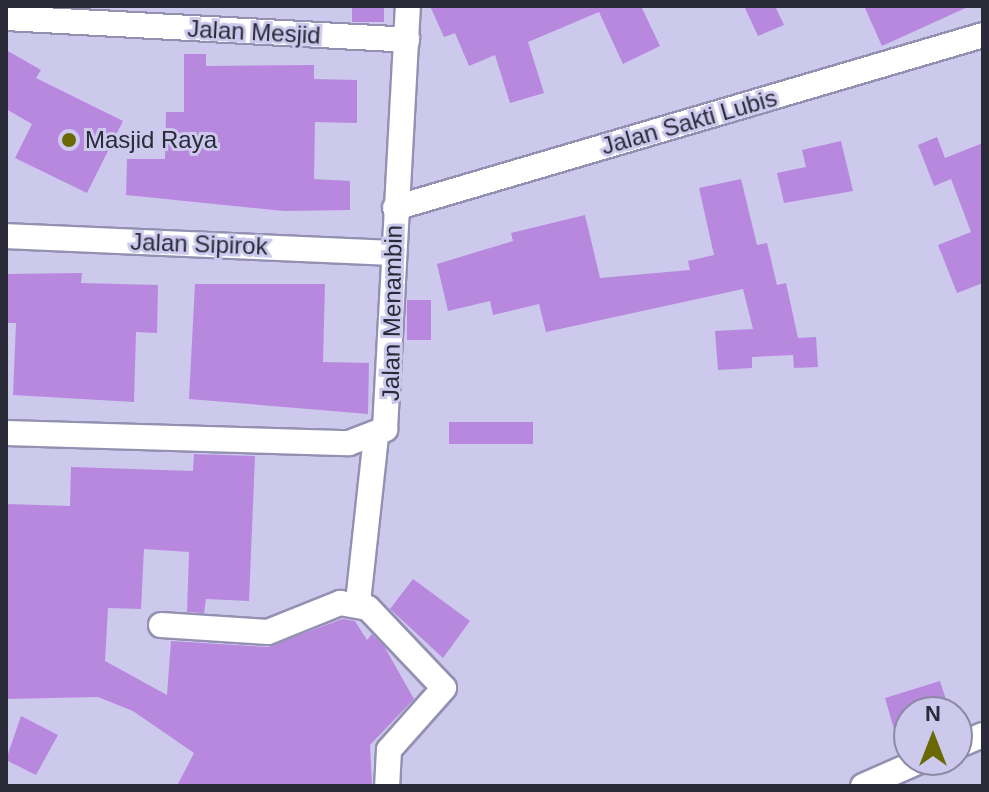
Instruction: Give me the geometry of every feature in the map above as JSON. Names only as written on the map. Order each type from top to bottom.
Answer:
[{"type":"street","name":"Jalan Menambin","points":[[6,433],[349,443],[376,436],[390,411],[395,208],[408,6]]},
{"type":"street","name":"Jalan Mesjid","points":[[6,18],[407,40]]},
{"type":"street","name":"Jalan Sakti Lubis","points":[[395,208],[983,35]]},
{"type":"street","name":"Jalan Sipirok","points":[[6,236],[393,253]]},
{"type":"street","points":[[358,602],[376,436]]},
{"type":"street","points":[[161,625],[282,631],[358,602]]},
{"type":"street","points":[[358,602],[444,688],[389,750],[386,775]]},
{"type":"street","points":[[863,786],[893,773]]},
{"type":"building","points":[[352,6],[384,6],[384,22],[352,22]]},
{"type":"building","points":[[430,6],[641,6],[660,46],[623,64],[599,12],[528,42],[544,93],[510,103],[495,55],[469,66],[455,33],[444,37]]},
{"type":"building","points":[[744,6],[775,6],[784,25],[758,36]]},
{"type":"building","points":[[864,6],[970,6],[882,46]]},
{"type":"building","name":"Masjid Raya","points":[[6,50],[41,70],[36,78],[123,121],[87,193],[15,158],[32,124],[6,109]]},
{"type":"building","points":[[184,54],[206,54],[206,66],[314,65],[314,79],[357,80],[357,123],[315,122],[314,179],[350,181],[350,210],[284,211],[126,195],[127,159],[165,159],[166,112],[184,112]]},
{"type":"building","points":[[937,137],[945,158],[983,143],[983,283],[957,293],[938,245],[971,232],[951,179],[934,186],[918,145]]},
{"type":"building","points":[[841,141],[853,191],[784,203],[777,173],[806,167],[802,150]]},
{"type":"building","points":[[741,179],[757,245],[767,243],[777,285],[786,283],[798,338],[816,337],[818,367],[794,368],[793,355],[752,357],[752,368],[718,370],[715,331],[753,329],[743,289],[546,332],[539,304],[493,315],[490,301],[448,311],[437,264],[513,241],[511,233],[585,215],[600,278],[690,270],[688,261],[714,255],[699,188]]},
{"type":"building","points":[[82,273],[81,283],[158,285],[157,333],[136,332],[134,402],[13,395],[16,323],[6,323],[6,274]]},
{"type":"building","points":[[195,284],[325,284],[323,362],[369,363],[368,414],[189,399]]},
{"type":"building","points":[[407,300],[431,300],[431,340],[407,340]]},
{"type":"building","points":[[449,422],[533,422],[533,444],[449,444]]},
{"type":"building","points":[[194,454],[255,456],[249,601],[206,599],[204,613],[187,612],[189,552],[144,549],[141,609],[108,608],[105,661],[167,695],[171,641],[268,647],[342,619],[355,621],[367,640],[372,634],[384,646],[414,699],[370,745],[372,786],[177,786],[194,753],[133,711],[98,697],[7,699],[7,504],[70,506],[71,467],[193,471]]},
{"type":"building","points":[[413,579],[470,621],[443,658],[390,609]]},
{"type":"building","points":[[940,681],[945,696],[893,696],[893,726],[885,698]]},
{"type":"building","points":[[21,716],[58,735],[36,775],[6,760]]},
{"type":"place","name":"Masjid Raya","points":[[69,140]]}]
